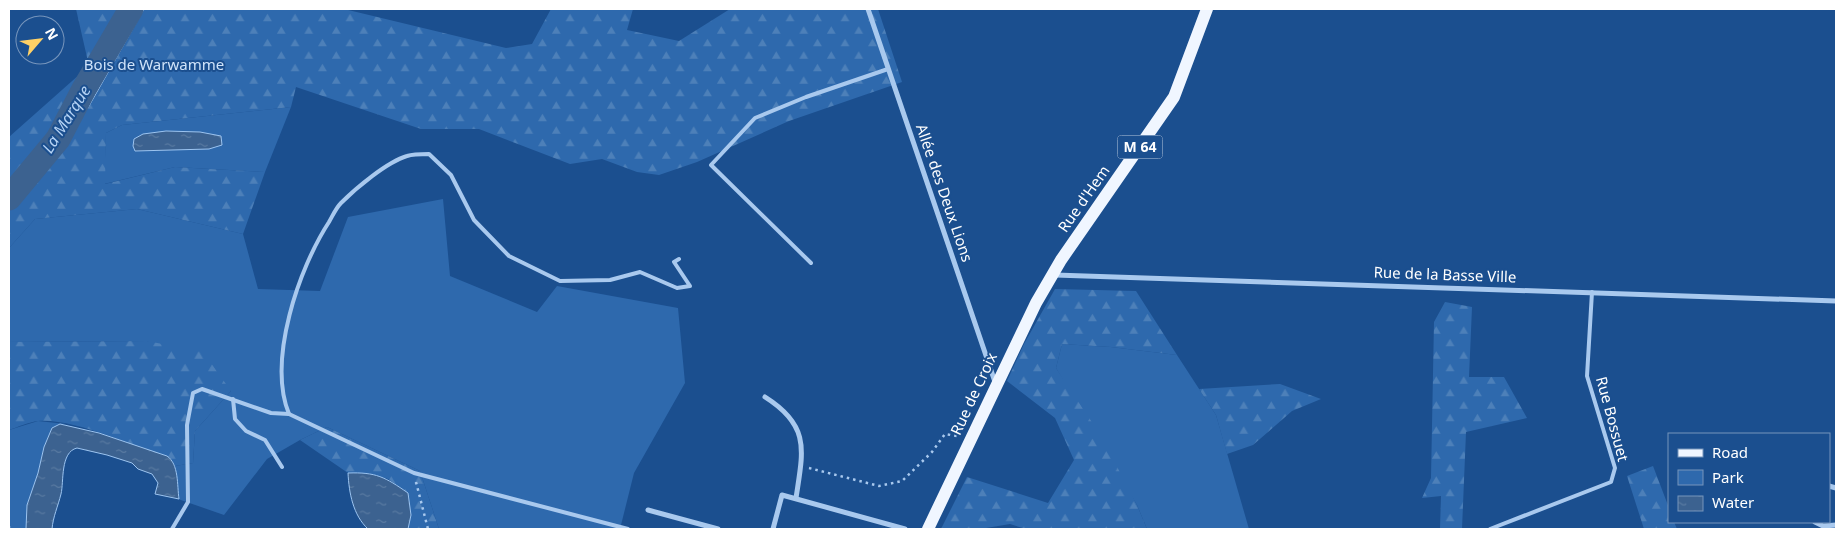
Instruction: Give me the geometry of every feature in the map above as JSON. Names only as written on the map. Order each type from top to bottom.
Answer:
[{"type":"main road","name":"Rue d'Hem","points":[[1053,274],[1174,97],[1207,9]]},
{"type":"main road","name":"Rue de Croix","points":[[928,529],[1036,303],[1053,274]]},
{"type":"street","name":"Allée des Deux Lions","points":[[868,9],[996,385]]},
{"type":"street","name":"Rue de la Basse Ville","points":[[1053,274],[1836,301]]},
{"type":"street","points":[[765,396],[786,413],[796,428],[802,444],[796,498]]},
{"type":"street","points":[[773,529],[782,495],[906,529]]},
{"type":"street","points":[[648,510],[718,529]]},
{"type":"street","points":[[1817,523],[1823,526],[1835,527]]},
{"type":"lane","points":[[811,263],[711,165],[755,118],[806,97],[888,68]]},
{"type":"lane","points":[[289,414],[286,406],[282,368],[286,331],[296,287],[316,241],[340,203],[379,171],[407,156],[429,154],[451,175],[474,220],[509,256],[560,281],[610,280],[640,272],[677,288],[690,286],[674,262],[679,259]]},
{"type":"lane","name":"Rue Bossuet","points":[[1490,529],[1611,482],[1615,468],[1588,376],[1592,292]]},
{"type":"lane","points":[[172,529],[188,502],[187,424],[193,393],[202,390],[233,399],[271,414],[289,414],[414,473],[628,529]]},
{"type":"lane","points":[[233,399],[235,419],[246,431],[265,440],[282,467]]},
{"type":"path","points":[[801,466],[878,486],[902,481],[932,452],[944,434],[971,438]]},
{"type":"path","points":[[414,473],[428,529]]},
{"type":"green space","name":"Bois de Warwamme","points":[[76,9],[344,9],[506,48],[532,44],[551,9],[633,9],[627,30],[679,41],[730,9],[878,9],[902,82],[789,121],[697,162],[659,175],[637,172],[602,159],[570,164],[479,129],[421,129],[296,87],[291,107],[122,125],[106,133],[105,184],[175,167],[265,172],[243,234],[137,209],[35,219],[9,248],[9,137],[89,66]]},
{"type":"green space","points":[[291,107],[265,172],[175,167],[104,184],[106,133],[122,125]]},
{"type":"green space","points":[[443,199],[450,276],[537,312],[557,286],[678,308],[685,383],[634,473],[620,529],[439,529],[420,471],[327,427],[267,459],[224,515],[178,499],[175,466],[193,463],[195,431],[231,391],[147,341],[9,342],[9,248],[35,219],[137,209],[243,234],[258,289],[320,291],[348,217]]},
{"type":"green space","points":[[1055,289],[1136,291],[1177,355],[1111,347],[1062,344],[1056,368],[1101,436],[1137,505],[1147,529],[1026,529],[1010,524],[980,529],[941,529],[967,477],[1048,503],[1074,460],[1055,418],[1007,381],[1024,344]]},
{"type":"green space","points":[[1445,302],[1472,307],[1469,377],[1504,377],[1527,418],[1466,432],[1462,529],[1440,529],[1441,496],[1422,498],[1431,478],[1434,322]]},
{"type":"green space","points":[[147,341],[203,352],[231,391],[195,431],[193,463],[175,466],[172,460],[105,434],[53,421],[27,423],[9,430],[9,342]]},
{"type":"green space","points":[[1062,344],[1111,347],[1177,355],[1216,415],[1249,529],[1147,529],[1137,505],[1056,368]]},
{"type":"green space","points":[[1280,384],[1321,399],[1292,411],[1253,445],[1227,454],[1216,415],[1199,389]]},
{"type":"green space","points":[[38,421],[66,424],[60,424],[52,428],[44,447],[38,473],[27,505],[26,529],[9,529],[9,430]]},
{"type":"green space","points":[[327,427],[420,471],[439,529],[408,529],[411,515],[408,493],[388,479],[367,473],[348,473],[300,440]]},
{"type":"green space","points":[[1653,466],[1668,505],[1668,523],[1674,523],[1677,529],[1644,529],[1627,476]]},
{"type":"water","points":[[135,9],[144,9],[89,106],[59,147],[51,142],[82,102]]},
{"type":"water","points":[[166,131],[200,132],[221,136],[222,145],[209,149],[135,151],[133,146],[134,139],[143,134]]},
{"type":"water","points":[[60,424],[99,433],[167,456],[176,469],[179,499],[155,494],[158,483],[152,474],[138,469],[132,463],[77,448],[68,455],[65,461],[61,494],[52,529],[26,529],[27,505],[38,473],[44,447],[52,428]]},
{"type":"water","points":[[348,473],[366,473],[380,477],[408,493],[411,515],[408,529],[368,529],[355,510],[349,488]]},
{"type":"waterway","name":"La Marque","points":[[9,198],[58,139],[84,89],[131,9]]}]
